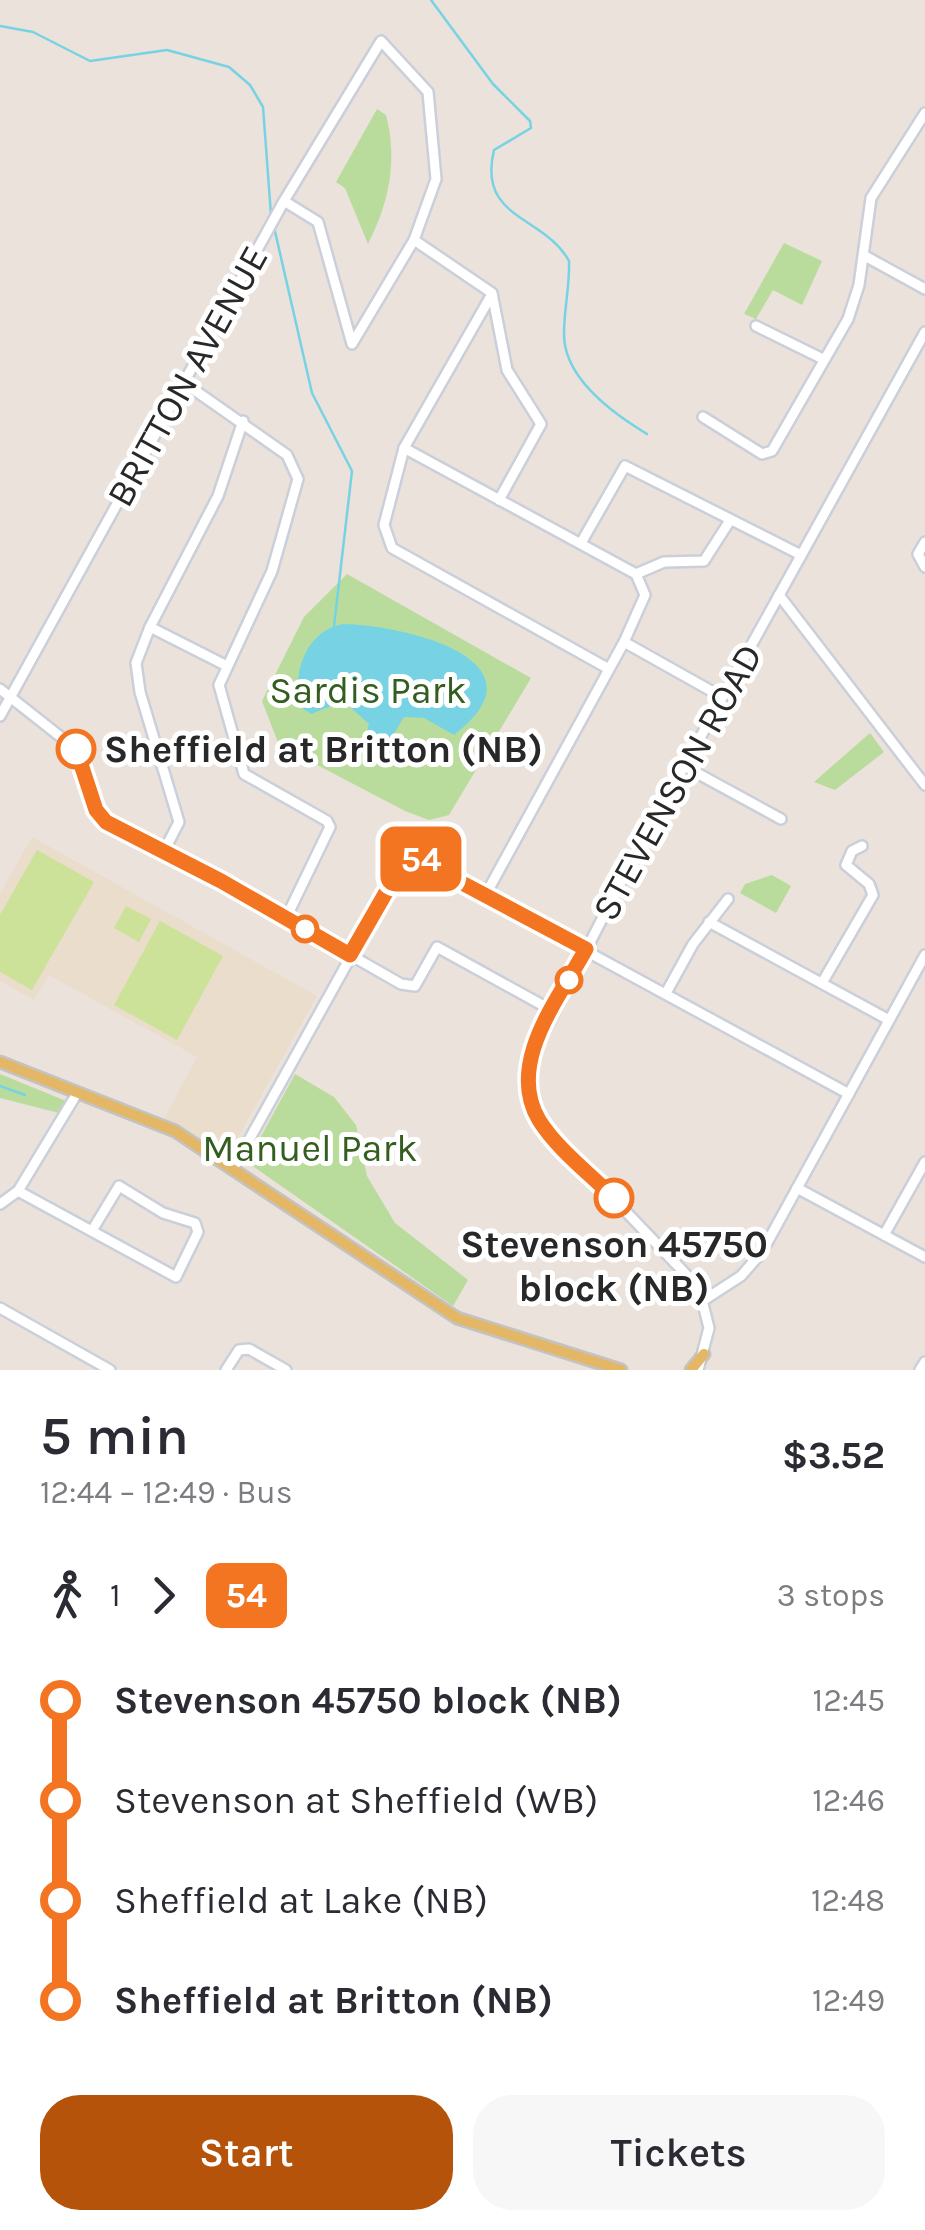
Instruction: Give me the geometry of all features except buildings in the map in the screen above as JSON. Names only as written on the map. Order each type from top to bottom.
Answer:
[{"type":"main road","points":[[0,1062],[175,1131],[234,1166],[456,1318],[621,1370]]},
{"type":"main road","points":[[695,1370],[704,1354]]},
{"type":"street","name":"BRITTON AVENUE","points":[[0,716],[284,201],[382,41],[428,92],[436,178],[414,240]]},
{"type":"street","points":[[703,417],[767,454],[855,302],[876,188],[925,113]]},
{"type":"street","points":[[284,201],[318,222],[352,344],[414,240],[492,294],[507,370],[540,424],[499,500]]},
{"type":"street","points":[[864,256],[925,289]]},
{"type":"street","points":[[492,294],[404,448],[384,525],[392,548],[609,669]]},
{"type":"street","points":[[756,326],[823,359]]},
{"type":"street","name":"STEVENSON ROAD","points":[[704,1300],[686,1272],[540,1121],[528,1072],[532,1050],[684,766],[925,332]]},
{"type":"street","points":[[183,382],[244,421],[287,455],[298,479],[272,571],[226,665],[219,694],[244,774],[327,821],[330,828],[286,918]]},
{"type":"street","points":[[163,854],[178,822],[140,692],[136,663],[150,626],[218,496],[244,421]]},
{"type":"street","points":[[404,448],[636,574],[644,596],[624,642],[486,894]]},
{"type":"street","points":[[581,543],[624,466],[801,555]]},
{"type":"street","points":[[636,574],[664,562],[704,561],[729,522]]},
{"type":"street","points":[[925,542],[918,554],[925,567]]},
{"type":"street","points":[[779,595],[925,785]]},
{"type":"street","points":[[150,626],[226,665]]},
{"type":"street","points":[[624,642],[722,697]]},
{"type":"street","points":[[0,689],[76,749],[99,816],[163,854],[401,984],[415,986],[438,947],[553,1011]]},
{"type":"street","points":[[684,766],[781,819]]},
{"type":"street","points":[[822,984],[873,895],[869,884],[846,865],[852,851],[862,846]]},
{"type":"street","points":[[234,1166],[400,868],[410,860],[421,859],[849,1094]]},
{"type":"street","points":[[666,993],[709,922],[728,899]]},
{"type":"street","points":[[709,922],[890,1020]]},
{"type":"street","points":[[704,1354],[709,1328],[704,1300],[751,1266],[925,955]]},
{"type":"street","points":[[0,1204],[18,1192],[76,1095]]},
{"type":"street","points":[[884,1234],[925,1162]]},
{"type":"street","points":[[18,1192],[176,1277],[198,1232],[194,1223],[164,1213],[120,1186],[93,1229]]},
{"type":"street","points":[[797,1188],[925,1256]]},
{"type":"street","points":[[0,1308],[110,1370]]},
{"type":"street","points":[[226,1370],[239,1350],[249,1349],[286,1370]]},
{"type":"street","points":[[920,1370],[925,1362]]},
{"type":"shaded area","points":[[32,837],[317,996],[227,1157],[163,1121],[197,1057],[49,975],[34,1000],[0,981],[0,894]]},
{"type":"green space","points":[[377,109],[386,115],[391,165],[386,197],[368,244],[345,188],[336,182]]},
{"type":"green space","points":[[784,243],[822,261],[802,305],[773,290],[756,319],[744,314]]},
{"type":"green space","name":"Sardis Park","points":[[347,574],[531,678],[449,815],[429,820],[405,811],[279,745],[262,701],[304,617]]},
{"type":"green space","points":[[870,733],[884,752],[835,790],[814,782]]},
{"type":"green space","points":[[37,850],[94,882],[32,990],[0,972],[0,915]]},
{"type":"green space","points":[[772,875],[791,886],[776,913],[740,893],[745,884]]},
{"type":"green space","points":[[126,906],[151,919],[139,942],[114,928]]},
{"type":"green space","points":[[160,921],[223,956],[177,1040],[114,1005]]},
{"type":"green space","points":[[0,1074],[66,1101],[59,1113],[0,1098]]},
{"type":"green space","name":"Manuel Park","points":[[295,1074],[334,1097],[356,1125],[367,1176],[395,1223],[468,1280],[453,1306],[247,1162]]},
{"type":"water","points":[[343,624],[399,631],[458,651],[478,667],[487,686],[480,708],[454,735],[424,718],[404,717],[376,763],[370,762],[363,748],[369,724],[350,707],[336,704],[311,714],[299,706],[298,680],[304,655],[319,635]]},
{"type":"waterway","points":[[431,0],[493,84],[530,121],[531,128],[494,150],[491,173],[504,204],[558,246],[569,261],[564,333],[572,365],[605,405],[647,434]]},
{"type":"waterway","points":[[0,26],[33,32],[90,61],[167,50],[229,67],[250,85],[263,107],[271,215]]},
{"type":"waterway","points":[[274,227],[312,393],[352,471],[334,626]]},
{"type":"waterway","points":[[0,1086],[25,1095]]},
{"type":"bus line","name":"54","points":[[76,749],[96,810],[106,822],[221,881],[350,955],[400,868],[415,858],[586,949],[538,1039],[530,1059],[528,1082],[532,1103],[548,1132],[614,1198]]},
{"type":"place","name":"Sheffield at Britton (NB)","points":[[76,749]]},
{"type":"place","name":"Stevenson 45750 block (NB)","points":[[614,1198]]}]
